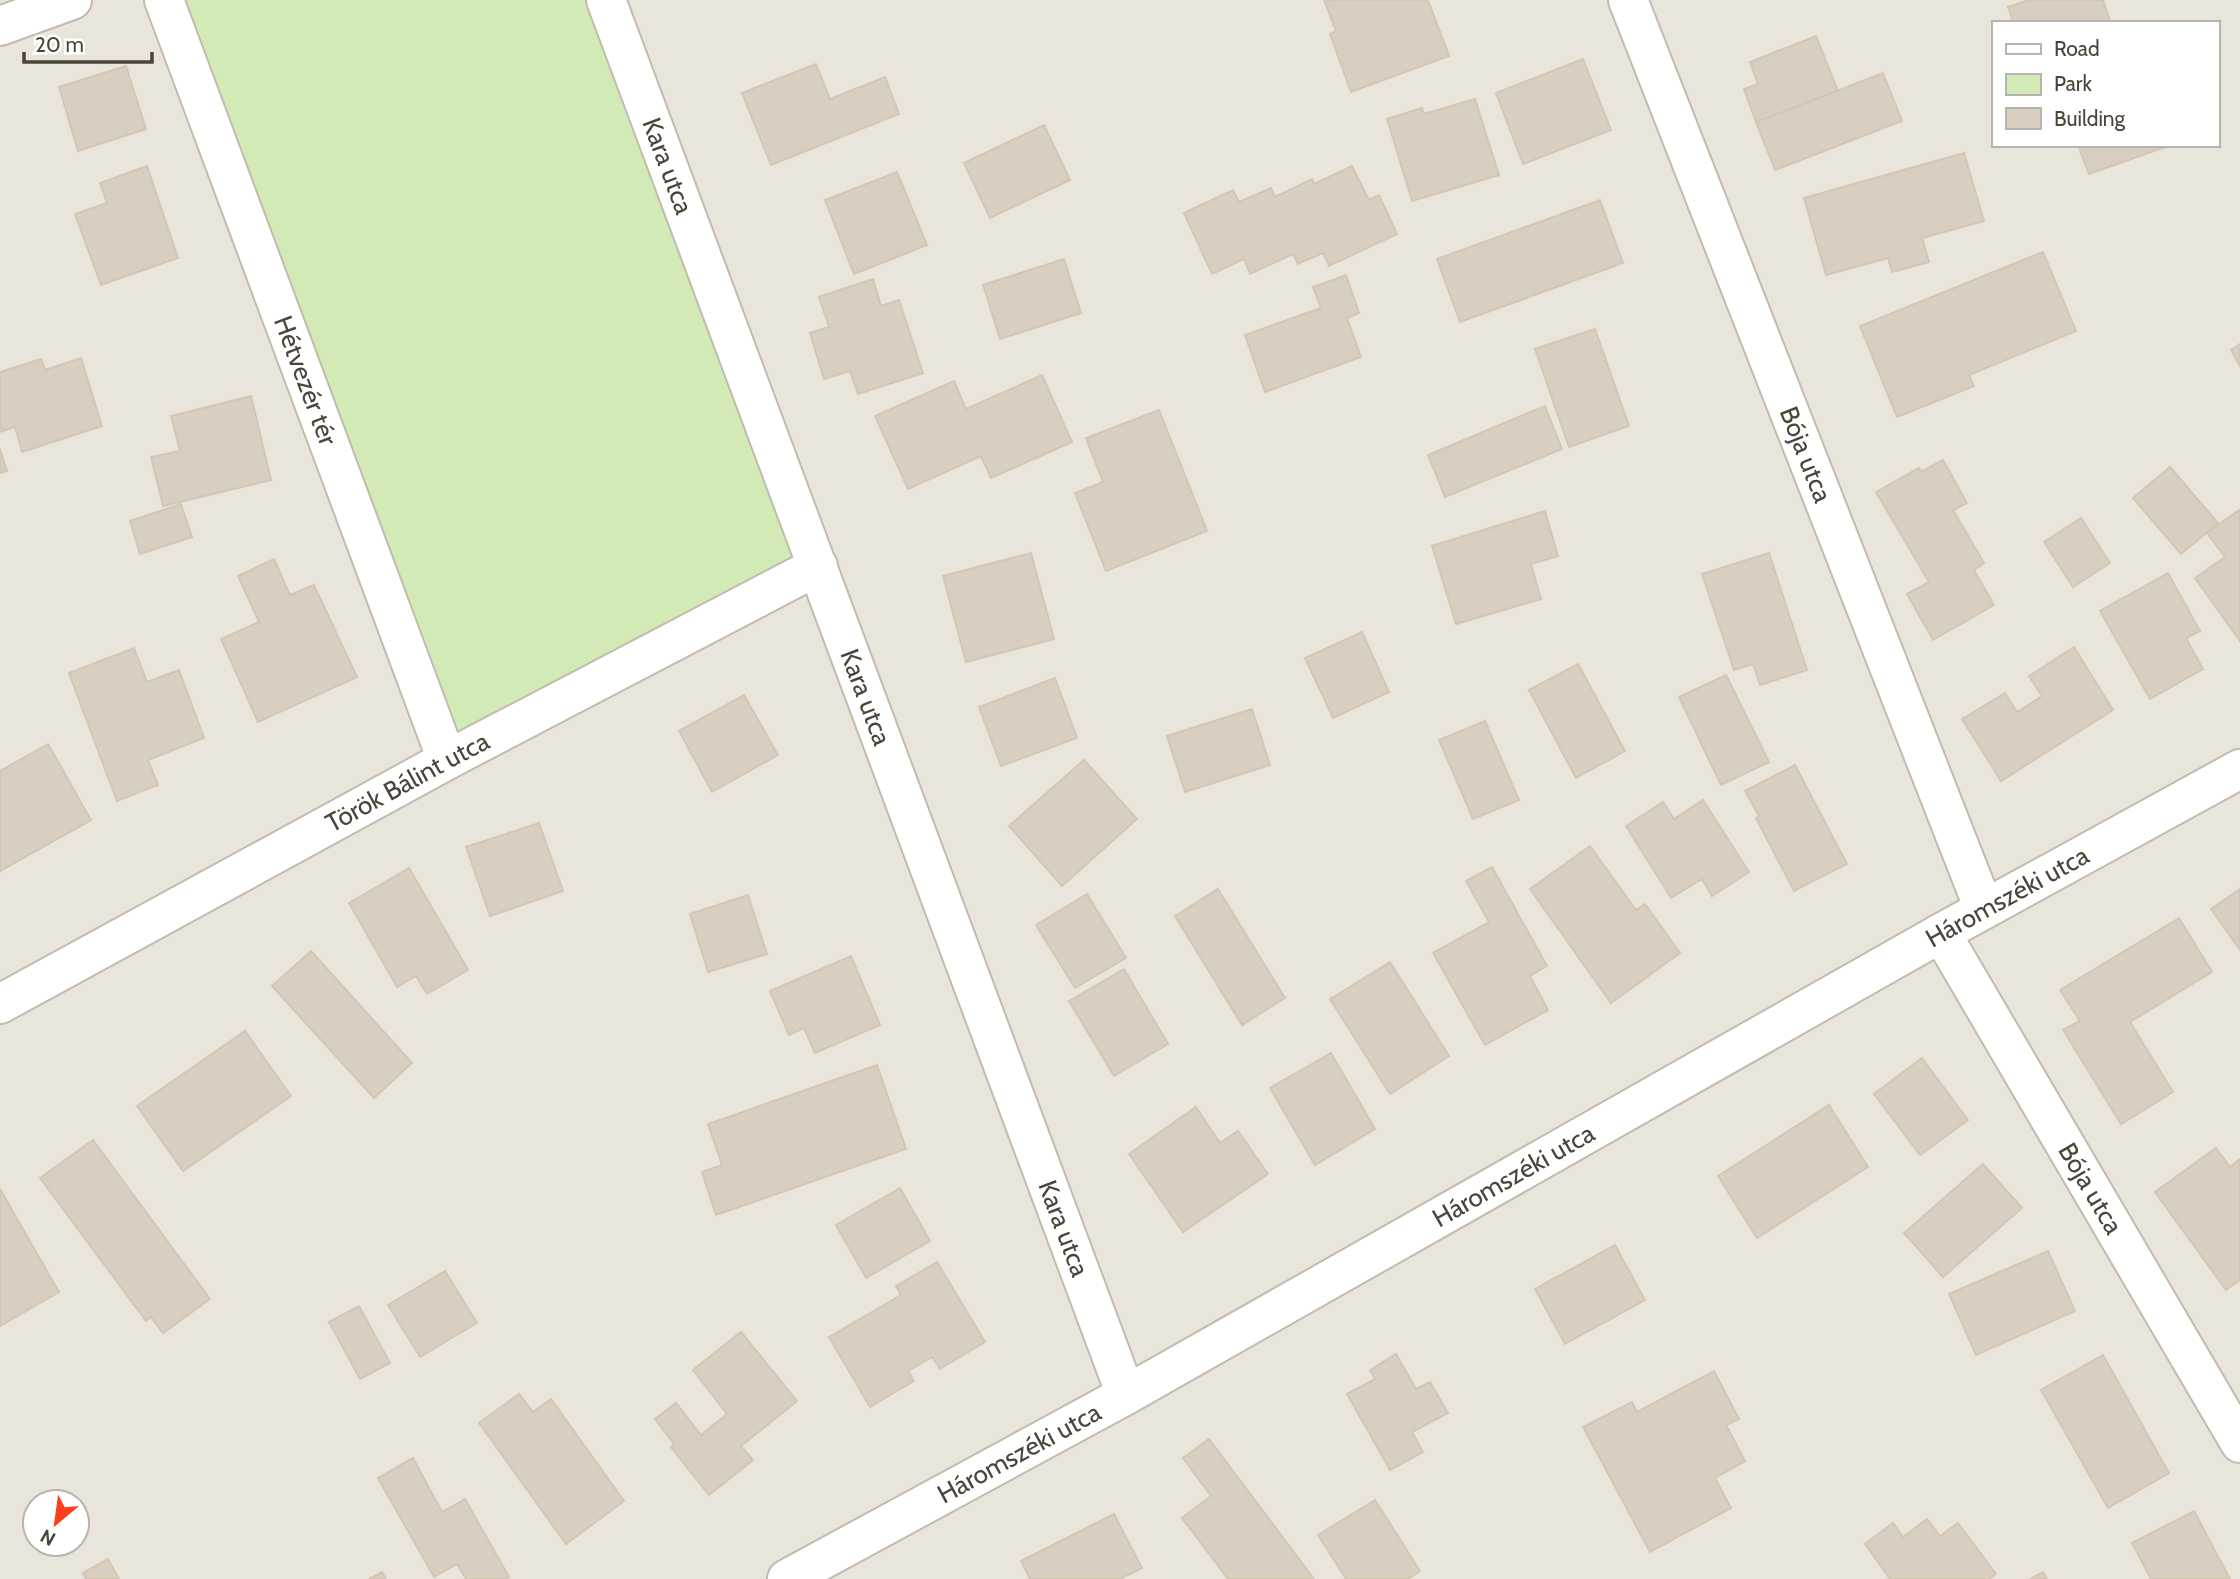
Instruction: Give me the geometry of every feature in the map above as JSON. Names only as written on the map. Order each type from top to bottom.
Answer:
[{"type":"street","points":[[0,26],[72,0]]},
{"type":"street","name":"Hétvezér tér","points":[[164,0],[447,760]]},
{"type":"street","name":"Kara utca","points":[[606,0],[1126,1395]]},
{"type":"street","name":"Bója utca","points":[[1628,0],[1984,909]]},
{"type":"street","name":"Török Bálint utca","points":[[0,1004],[447,760],[818,566]]},
{"type":"street","name":"Háromszéki utca","points":[[787,1579],[1126,1395],[1941,933],[2240,769]]},
{"type":"street","name":"Bója utca","points":[[1941,933],[2240,1443]]},
{"type":"shaded area","points":[[0,0],[2240,0],[2240,1579],[0,1579]]},
{"type":"green space","points":[[164,0],[606,0],[818,566],[447,760]]},
{"type":"building","points":[[1324,0],[1428,0],[1449,56],[1351,92],[1330,34],[1336,31]]},
{"type":"building","points":[[2029,0],[2103,0],[2110,21],[2013,21],[2008,7]]},
{"type":"building","points":[[1816,36],[1838,91],[1756,122],[1744,89],[1758,84],[1750,62]]},
{"type":"building","points":[[1583,59],[1611,130],[1523,164],[1496,93]]},
{"type":"building","points":[[816,64],[830,99],[885,77],[899,114],[771,165],[742,93]]},
{"type":"building","points":[[126,66],[146,129],[78,151],[59,87]]},
{"type":"building","points":[[1883,73],[1902,121],[1775,170],[1756,122]]},
{"type":"building","points":[[1475,99],[1499,175],[1412,201],[1387,119],[1422,108],[1424,114]]},
{"type":"building","points":[[1044,125],[1070,180],[990,218],[964,163]]},
{"type":"building","points":[[2079,147],[2165,147],[2089,174]]},
{"type":"building","points":[[1964,153],[1984,221],[1922,238],[1929,262],[1892,272],[1888,258],[1826,275],[1804,198]]},
{"type":"building","points":[[147,166],[178,258],[101,285],[75,214],[107,203],[100,183]]},
{"type":"building","points":[[1352,166],[1369,200],[1379,195],[1397,234],[1329,266],[1323,253],[1298,264],[1293,254],[1250,274],[1244,259],[1212,274],[1184,213],[1233,190],[1239,202],[1271,188],[1275,197],[1312,179],[1314,184]]},
{"type":"building","points":[[897,172],[927,245],[854,274],[825,200]]},
{"type":"building","points":[[1600,200],[1623,263],[1460,322],[1437,259]]},
{"type":"building","points":[[2043,252],[2076,331],[1969,375],[1974,386],[1897,417],[1860,326]]},
{"type":"building","points":[[1064,259],[1081,313],[1000,339],[983,285]]},
{"type":"building","points":[[1346,275],[1359,313],[1347,318],[1361,357],[1265,392],[1245,335],[1321,308],[1313,287]]},
{"type":"building","points":[[873,279],[881,306],[899,300],[923,373],[858,394],[850,371],[824,379],[810,333],[829,327],[819,297]]},
{"type":"building","points":[[1595,329],[1629,426],[1569,447],[1535,349]]},
{"type":"building","points":[[2240,344],[2240,366],[2231,350]]},
{"type":"building","points":[[81,358],[102,426],[22,452],[15,427],[0,432],[0,372],[41,359],[45,370]]},
{"type":"building","points":[[1042,375],[1072,442],[991,478],[981,456],[908,489],[875,416],[954,381],[966,409]]},
{"type":"building","points":[[251,396],[271,480],[163,506],[151,457],[180,451],[171,416]]},
{"type":"building","points":[[1545,406],[1562,449],[1445,497],[1428,455]]},
{"type":"building","points":[[1159,410],[1207,531],[1106,571],[1075,493],[1103,482],[1086,438]]},
{"type":"building","points":[[0,449],[7,471],[0,473]]},
{"type":"building","points":[[1943,460],[1967,503],[1953,510],[1984,563],[1974,570],[1994,605],[1933,640],[1907,594],[1929,582],[1876,492],[1919,468],[1921,472]]},
{"type":"building","points":[[2170,467],[2218,523],[2181,554],[2133,498]]},
{"type":"building","points":[[181,504],[192,537],[140,554],[130,521]]},
{"type":"building","points":[[2239,510],[2240,641],[2195,578],[2225,557],[2207,533]]},
{"type":"building","points":[[1545,511],[1558,556],[1531,564],[1541,599],[1456,624],[1432,546]]},
{"type":"building","points":[[2081,518],[2110,563],[2073,587],[2044,542]]},
{"type":"building","points":[[1031,553],[1054,639],[966,662],[943,576]]},
{"type":"building","points":[[1769,553],[1807,670],[1760,685],[1753,664],[1734,670],[1702,574]]},
{"type":"building","points":[[274,559],[290,595],[314,585],[357,677],[258,722],[221,639],[259,622],[238,576]]},
{"type":"building","points":[[2168,573],[2200,631],[2186,638],[2203,669],[2150,699],[2100,611]]},
{"type":"building","points":[[1362,632],[1389,692],[1333,718],[1305,658]]},
{"type":"building","points":[[2074,647],[2113,710],[2001,781],[1962,719],[2005,693],[2017,712],[2042,696],[2029,676]]},
{"type":"building","points":[[134,648],[147,682],[179,670],[204,738],[148,760],[158,785],[117,801],[69,673]]},
{"type":"building","points":[[1578,664],[1625,751],[1576,778],[1529,690]]},
{"type":"building","points":[[1726,675],[1769,762],[1721,785],[1679,697]]},
{"type":"building","points":[[1055,678],[1077,738],[1001,766],[979,707]]},
{"type":"building","points":[[744,695],[778,755],[712,792],[679,731]]},
{"type":"building","points":[[1252,709],[1270,765],[1185,792],[1167,736]]},
{"type":"building","points":[[1485,721],[1519,800],[1473,819],[1439,740]]},
{"type":"building","points":[[48,744],[91,820],[0,871],[0,771]]},
{"type":"building","points":[[1084,760],[1137,819],[1062,886],[1009,826]]},
{"type":"building","points":[[1795,765],[1847,864],[1794,891],[1745,791]]},
{"type":"building","points":[[1703,800],[1749,872],[1712,896],[1702,879],[1671,898],[1626,826],[1663,802],[1674,819]]},
{"type":"building","points":[[539,823],[563,891],[490,916],[466,847]]},
{"type":"building","points":[[1590,846],[1636,910],[1645,904],[1680,953],[1611,1003],[1530,889]]},
{"type":"building","points":[[1492,867],[1547,966],[1530,976],[1548,1010],[1485,1045],[1433,953],[1489,922],[1466,881]]},
{"type":"building","points":[[409,868],[468,970],[427,994],[416,976],[397,987],[349,903]]},
{"type":"building","points":[[1218,889],[1285,998],[1242,1025],[1175,916]]},
{"type":"building","points":[[2240,889],[2240,950],[2211,909]]},
{"type":"building","points":[[1087,894],[1126,958],[1075,988],[1036,925]]},
{"type":"building","points":[[748,895],[767,954],[708,972],[690,914]]},
{"type":"building","points":[[2179,918],[2212,972],[2130,1022],[2173,1092],[2121,1124],[2063,1030],[2080,1021],[2060,990]]},
{"type":"building","points":[[311,951],[412,1063],[374,1098],[272,986]]},
{"type":"building","points":[[851,956],[880,1025],[815,1053],[804,1028],[789,1035],[770,991]]},
{"type":"building","points":[[1390,962],[1449,1056],[1390,1094],[1330,999]]},
{"type":"building","points":[[1124,969],[1168,1044],[1114,1076],[1069,1001]]},
{"type":"building","points":[[245,1031],[291,1096],[183,1171],[137,1106]]},
{"type":"building","points":[[1331,1053],[1375,1129],[1315,1165],[1270,1088]]},
{"type":"building","points":[[1922,1058],[1968,1120],[1920,1155],[1874,1094]]},
{"type":"building","points":[[877,1065],[906,1149],[716,1215],[702,1172],[722,1165],[708,1124]]},
{"type":"building","points":[[1829,1105],[1868,1167],[1757,1238],[1718,1176]]},
{"type":"building","points":[[1196,1107],[1220,1143],[1238,1131],[1268,1174],[1183,1232],[1129,1154]]},
{"type":"building","points":[[93,1140],[210,1299],[163,1333],[151,1317],[146,1321],[40,1178]]},
{"type":"building","points":[[2216,1148],[2230,1167],[2240,1159],[2240,1280],[2226,1290],[2155,1192]]},
{"type":"building","points":[[1983,1164],[2022,1208],[1943,1277],[1904,1233]]},
{"type":"building","points":[[900,1188],[930,1241],[866,1278],[836,1225]]},
{"type":"building","points":[[0,1189],[59,1292],[0,1326]]},
{"type":"building","points":[[1615,1245],[1645,1300],[1565,1344],[1535,1289]]},
{"type":"building","points":[[2048,1251],[2075,1311],[1976,1355],[1949,1294]]},
{"type":"building","points":[[937,1262],[985,1342],[940,1369],[932,1357],[908,1371],[914,1381],[870,1407],[829,1337],[901,1295],[896,1286]]},
{"type":"building","points":[[445,1271],[477,1323],[420,1357],[388,1305]]},
{"type":"building","points":[[359,1306],[390,1363],[360,1379],[329,1322]]},
{"type":"building","points":[[741,1332],[797,1401],[741,1446],[753,1460],[709,1495],[671,1447],[674,1444],[655,1419],[676,1403],[701,1435],[727,1414],[693,1370]]},
{"type":"building","points":[[1396,1354],[1416,1389],[1430,1382],[1448,1413],[1412,1432],[1423,1452],[1390,1470],[1347,1394],[1375,1379],[1370,1370]]},
{"type":"building","points":[[2103,1355],[2169,1473],[2108,1508],[2041,1390]]},
{"type":"building","points":[[1714,1371],[1739,1419],[1726,1425],[1745,1461],[1715,1478],[1731,1508],[1650,1552],[1583,1427],[1632,1402],[1637,1412]]},
{"type":"building","points":[[519,1394],[533,1412],[551,1399],[624,1501],[566,1544],[479,1423]]},
{"type":"building","points":[[1209,1439],[1314,1579],[1228,1579],[1182,1518],[1211,1496],[1183,1458]]},
{"type":"building","points":[[413,1458],[442,1512],[465,1499],[509,1577],[466,1579],[457,1564],[434,1577],[378,1478]]},
{"type":"building","points":[[1375,1500],[1420,1571],[1408,1579],[1346,1579],[1318,1535]]},
{"type":"building","points":[[2194,1511],[2230,1579],[2151,1579],[2132,1543]]},
{"type":"building","points":[[1114,1514],[1142,1568],[1120,1579],[1030,1579],[1021,1561]]},
{"type":"building","points":[[1927,1519],[1940,1536],[1958,1523],[1996,1574],[1989,1579],[1890,1579],[1865,1544],[1893,1523],[1903,1537]]},
{"type":"building","points":[[108,1559],[119,1579],[86,1579],[83,1573]]},
{"type":"building","points":[[382,1572],[386,1579],[369,1579]]},
{"type":"building","points":[[2043,1572],[2047,1579],[2030,1579]]}]
